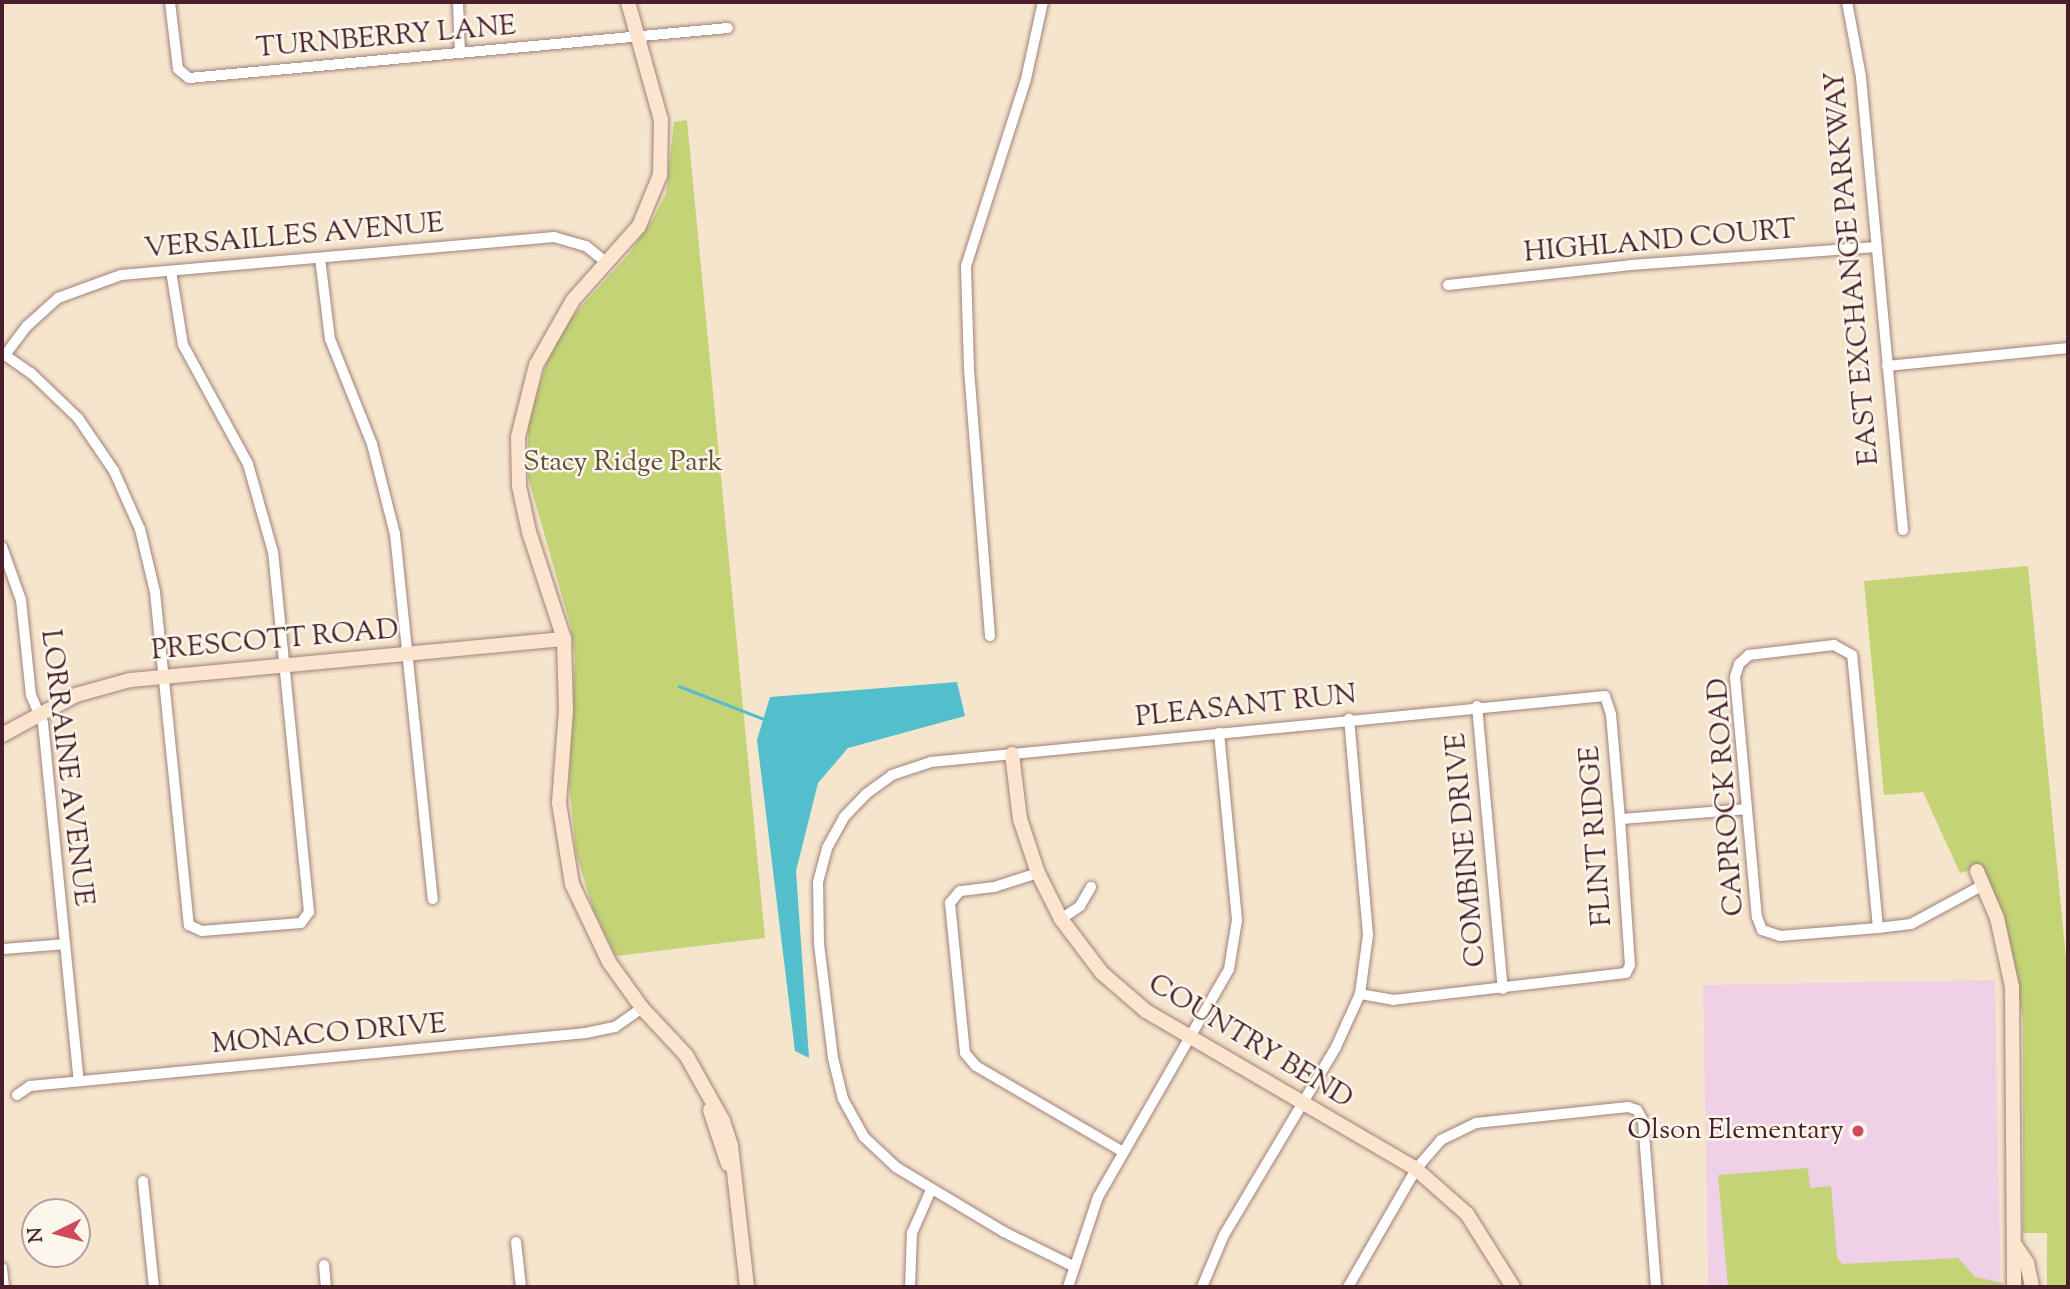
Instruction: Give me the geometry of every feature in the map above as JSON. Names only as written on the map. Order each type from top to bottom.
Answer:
[{"type":"street","name":"TURNBERRY LANE","points":[[170,2],[181,73],[189,78],[728,28]]},
{"type":"street","points":[[458,2],[460,53]]},
{"type":"street","points":[[628,2],[662,120],[663,156],[648,210],[607,264],[573,300],[547,342],[528,388],[518,437],[523,509],[564,639],[566,711],[559,803],[564,850],[591,931],[642,1008],[686,1055],[705,1088],[733,1175],[747,1287]]},
{"type":"street","points":[[990,636],[969,369],[966,266],[1027,79],[1043,2]]},
{"type":"street","name":"EAST EXCHANGE PARKWAY","points":[[1847,2],[1861,77],[1903,530]]},
{"type":"street","name":"VERSAILLES AVENUE","points":[[3,354],[43,311],[77,288],[121,275],[554,237],[586,246],[607,264]]},
{"type":"street","name":"HIGHLAND COURT","points":[[1448,285],[1644,264],[1876,247]]},
{"type":"street","points":[[320,258],[330,339],[372,444],[389,504],[409,653],[433,899]]},
{"type":"street","points":[[3,354],[78,418],[129,499],[149,560],[191,926],[202,931],[298,923],[309,915],[273,552],[259,497],[228,424],[183,345],[171,271]]},
{"type":"street","points":[[1887,366],[2068,348]]},
{"type":"street","name":"LORRAINE AVENUE","points":[[2,547],[21,600],[31,695],[38,712],[79,1082]]},
{"type":"street","name":"PRESCOTT ROAD","points":[[2,735],[38,712],[97,688],[163,676],[564,639]]},
{"type":"street","name":"CAPROCK ROAD","points":[[1834,645],[1847,649],[1854,660],[1878,928],[1780,936],[1762,930],[1735,677],[1741,660],[1755,653],[1834,645]]},
{"type":"street","name":"PLEASANT RUN","points":[[931,1190],[877,1152],[843,1099],[833,1058],[818,931],[818,882],[827,848],[844,817],[892,775],[931,762],[1477,706],[1605,696]]},
{"type":"street","name":"FLINT RIDGE","points":[[1503,989],[1626,973],[1630,965],[1612,714],[1605,696]]},
{"type":"street","name":"COMBINE DRIVE","points":[[1477,706],[1503,989]]},
{"type":"street","points":[[1202,1287],[1224,1235],[1303,1104],[1360,995],[1368,935],[1349,719]]},
{"type":"street","points":[[1068,1287],[1098,1197],[1229,969],[1236,942],[1219,733]]},
{"type":"street","name":"COUNTRY BEND","points":[[1012,754],[1020,819],[1038,873],[1061,919],[1084,952],[1123,993],[1190,1038],[1416,1169],[1467,1214],[1513,1287]]},
{"type":"street","points":[[1620,819],[1747,808]]},
{"type":"street","points":[[1038,873],[994,887],[960,891],[952,898],[948,916],[963,1045],[970,1060],[1123,1152]]},
{"type":"street","points":[[1878,928],[1928,919],[1980,878],[1999,925],[2012,987],[2014,1287]]},
{"type":"street","points":[[1061,919],[1080,906],[1091,887]]},
{"type":"street","points":[[2,950],[65,944]]},
{"type":"street","points":[[1360,995],[1394,1000],[1503,989]]},
{"type":"street","name":"MONACO DRIVE","points":[[17,1095],[30,1086],[586,1033],[615,1027],[642,1008]]},
{"type":"street","points":[[1348,1287],[1416,1169],[1441,1140],[1476,1123],[1637,1110],[1643,1122],[1656,1287]]},
{"type":"street","points":[[143,1181],[154,1287]]},
{"type":"street","points":[[910,1287],[912,1233],[931,1190],[1073,1266]]},
{"type":"street","points":[[516,1242],[521,1287]]},
{"type":"street","points":[[2014,1244],[2026,1263],[2032,1287]]},
{"type":"street","points":[[324,1265],[327,1287]]},
{"type":"street","points":[[2,1268],[4,1287]]},
{"type":"shaded area","name":"Olson Elementary","points":[[1995,980],[2000,1287],[1708,1287],[1703,985]]},
{"type":"green space","name":"Stacy Ridge Park","points":[[687,120],[765,938],[616,956],[593,909],[576,853],[569,784],[575,657],[570,624],[528,477],[528,421],[548,359],[568,321],[628,255],[653,219],[666,193],[674,122]]},
{"type":"green space","points":[[2028,566],[2068,979],[2068,1287],[2047,1287],[2047,1233],[2023,1233],[2023,1019],[2009,948],[1981,867],[1960,873],[1923,792],[1884,795],[1864,581]]},
{"type":"green space","points":[[1808,1168],[1810,1188],[1831,1186],[1837,1257],[1842,1264],[1958,1258],[1975,1277],[2003,1283],[2002,1287],[1728,1287],[1718,1175]]},
{"type":"water","points":[[957,682],[965,716],[848,748],[818,783],[796,871],[809,1058],[795,1051],[757,740],[770,697]]},
{"type":"waterway","points":[[679,686],[764,719]]},
{"type":"place","name":"Olson Elementary","points":[[1858,1131]]}]
